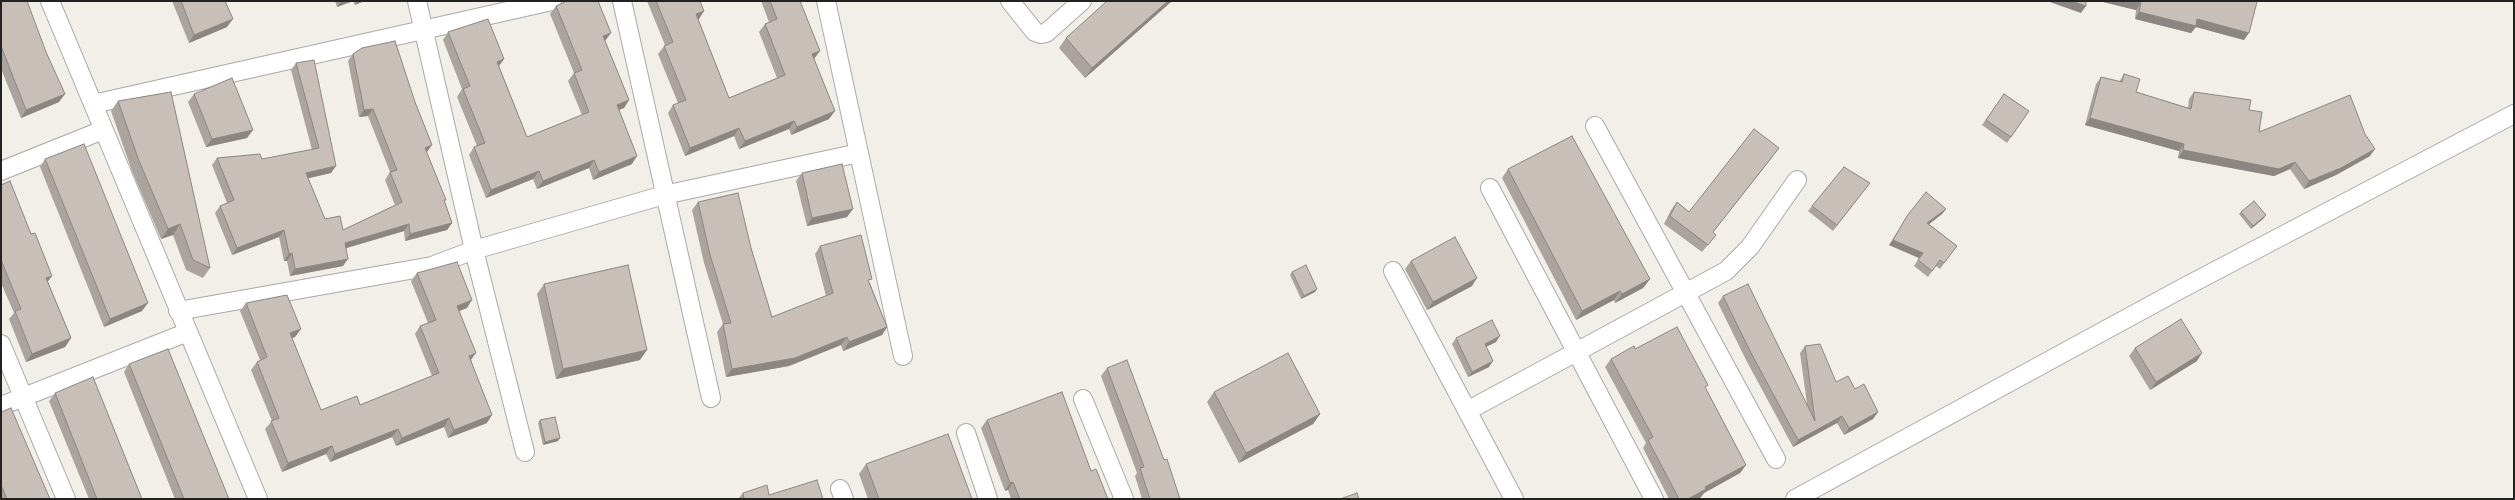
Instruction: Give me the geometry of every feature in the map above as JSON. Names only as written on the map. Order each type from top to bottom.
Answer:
[{"type":"street","points":[[50,1],[258,499]]},
{"type":"street","points":[[417,1],[474,250],[525,452]]},
{"type":"street","points":[[93,104],[552,1]]},
{"type":"street","points":[[622,1],[711,398]]},
{"type":"street","points":[[826,1],[903,356]]},
{"type":"street","points":[[1010,1],[1035,32],[1041,34],[1046,33],[1082,1]]},
{"type":"street","points":[[1795,499],[2188,286],[2514,114]]},
{"type":"street","points":[[1595,126],[1776,459]]},
{"type":"street","points":[[1,171],[104,130]]},
{"type":"street","points":[[178,311],[432,266],[474,250],[664,194],[859,153]]},
{"type":"street","points":[[1467,411],[1686,294],[1735,264],[1797,180]]},
{"type":"street","points":[[1490,188],[1654,499]]},
{"type":"street","points":[[1392,271],[1514,499]]},
{"type":"street","points":[[1,406],[188,332]]},
{"type":"street","points":[[1,344],[66,499]]},
{"type":"street","points":[[1083,399],[1124,499]]},
{"type":"street","points":[[966,433],[988,499]]},
{"type":"building","points":[[1,1],[27,1],[46,52],[65,94],[26,110],[1,46]]},
{"type":"building","points":[[181,1],[225,1],[233,19],[194,35]]},
{"type":"building","points":[[567,1],[598,1],[611,33],[603,36],[629,100],[617,105],[637,156],[599,172],[594,160],[543,181],[539,171],[491,190],[474,147],[485,143],[463,89],[470,86],[448,32],[488,19],[504,59],[497,62],[527,137],[589,112],[574,73],[582,70],[556,6]]},
{"type":"building","points":[[656,1],[700,1],[704,11],[696,14],[729,98],[785,75],[765,24],[777,19],[770,1],[800,1],[820,51],[812,54],[835,111],[797,127],[794,121],[745,141],[739,128],[690,148],[673,105],[686,100],[664,46],[673,42]]},
{"type":"building","points":[[1107,1],[1168,1],[1092,68],[1066,38]]},
{"type":"building","points":[[2072,1],[2086,1],[2086,6]]},
{"type":"building","points":[[2132,1],[2257,2],[2249,33],[2197,19],[2196,26],[2139,12],[2141,3]]},
{"type":"building","points":[[395,41],[415,102],[432,145],[425,148],[446,200],[444,200],[452,223],[410,234],[409,224],[345,243],[348,259],[295,269],[292,253],[289,254],[284,230],[237,248],[220,206],[234,200],[217,158],[260,154],[262,159],[319,148],[296,63],[314,60],[336,166],[306,173],[325,219],[340,216],[343,230],[402,202],[390,172],[397,170],[373,109],[364,110],[353,54],[362,48]]},
{"type":"building","points":[[2124,74],[2140,79],[2136,92],[2191,109],[2194,92],[2251,100],[2249,110],[2262,112],[2259,132],[2350,95],[2365,134],[2375,149],[2341,168],[2309,181],[2295,162],[2279,169],[2183,150],[2184,144],[2090,118],[2101,77],[2122,82]]},
{"type":"building","points":[[232,78],[253,130],[212,139],[194,94]]},
{"type":"building","points":[[171,92],[210,268],[193,260],[180,224],[168,229],[139,161],[118,101]]},
{"type":"building","points":[[2004,94],[2029,111],[2011,137],[1986,120]]},
{"type":"building","points":[[1754,129],[1779,148],[1713,232],[1716,235],[1708,245],[1670,216],[1677,202],[1689,212]]},
{"type":"building","points":[[1572,136],[1650,279],[1622,294],[1620,291],[1582,311],[1508,169]]},
{"type":"building","points":[[84,144],[148,303],[110,319],[45,159]]},
{"type":"building","points":[[842,164],[853,209],[812,218],[802,173]]},
{"type":"building","points":[[1844,167],[1870,183],[1837,225],[1812,206]]},
{"type":"building","points":[[10,181],[31,234],[35,233],[52,276],[46,278],[71,338],[32,354],[15,311],[21,309],[1,260],[1,185]]},
{"type":"building","points":[[1926,192],[1946,209],[1927,223],[1957,246],[1944,263],[1940,260],[1932,271],[1918,260],[1923,253],[1893,240],[1907,216]]},
{"type":"building","points":[[738,193],[751,248],[772,317],[833,293],[820,246],[861,235],[872,279],[868,280],[887,327],[849,342],[847,337],[795,358],[732,369],[723,324],[731,323],[710,255],[698,202]]},
{"type":"building","points":[[2254,201],[2266,215],[2253,226],[2241,212]]},
{"type":"building","points":[[1455,237],[1477,278],[1433,302],[1411,261]]},
{"type":"building","points":[[457,262],[472,300],[457,306],[476,353],[469,356],[492,415],[454,430],[449,418],[402,438],[398,429],[335,454],[332,446],[288,463],[271,421],[279,418],[257,362],[267,357],[246,303],[287,295],[301,329],[290,333],[321,410],[357,396],[360,405],[439,373],[420,326],[436,320],[417,273]]},
{"type":"building","points":[[628,265],[647,350],[563,369],[544,284]]},
{"type":"building","points":[[1306,265],[1317,289],[1304,296],[1292,272]]},
{"type":"building","points":[[1748,284],[1815,421],[1805,346],[1820,344],[1836,382],[1848,376],[1855,389],[1864,384],[1878,412],[1849,428],[1842,416],[1798,440],[1723,296]]},
{"type":"building","points":[[2181,319],[2202,353],[2156,382],[2135,348]]},
{"type":"building","points":[[1492,320],[1500,336],[1485,344],[1493,361],[1472,372],[1456,338]]},
{"type":"building","points":[[1677,327],[1708,385],[1705,387],[1746,465],[1705,487],[1706,489],[1688,499],[1679,499],[1648,440],[1653,437],[1611,359],[1634,346],[1635,349]]},
{"type":"building","points":[[168,349],[229,499],[184,499],[129,364]]},
{"type":"building","points":[[1288,353],[1320,414],[1246,453],[1214,392]]},
{"type":"building","points":[[1127,360],[1164,460],[1167,459],[1180,499],[1150,499],[1140,468],[1144,467],[1107,368]]},
{"type":"building","points":[[93,377],[142,499],[97,499],[55,393]]},
{"type":"building","points":[[1062,392],[1091,471],[1096,469],[1108,499],[1020,499],[1013,482],[1010,483],[987,420]]},
{"type":"building","points":[[11,408],[50,499],[7,499],[1,485],[1,412]]},
{"type":"building","points":[[555,417],[560,438],[545,442],[540,420]]},
{"type":"building","points":[[948,434],[972,499],[879,499],[866,464]]},
{"type":"building","points":[[817,480],[823,499],[744,499],[743,493],[767,485],[769,495]]},
{"type":"building","points":[[1357,493],[1359,499],[1340,499]]}]
